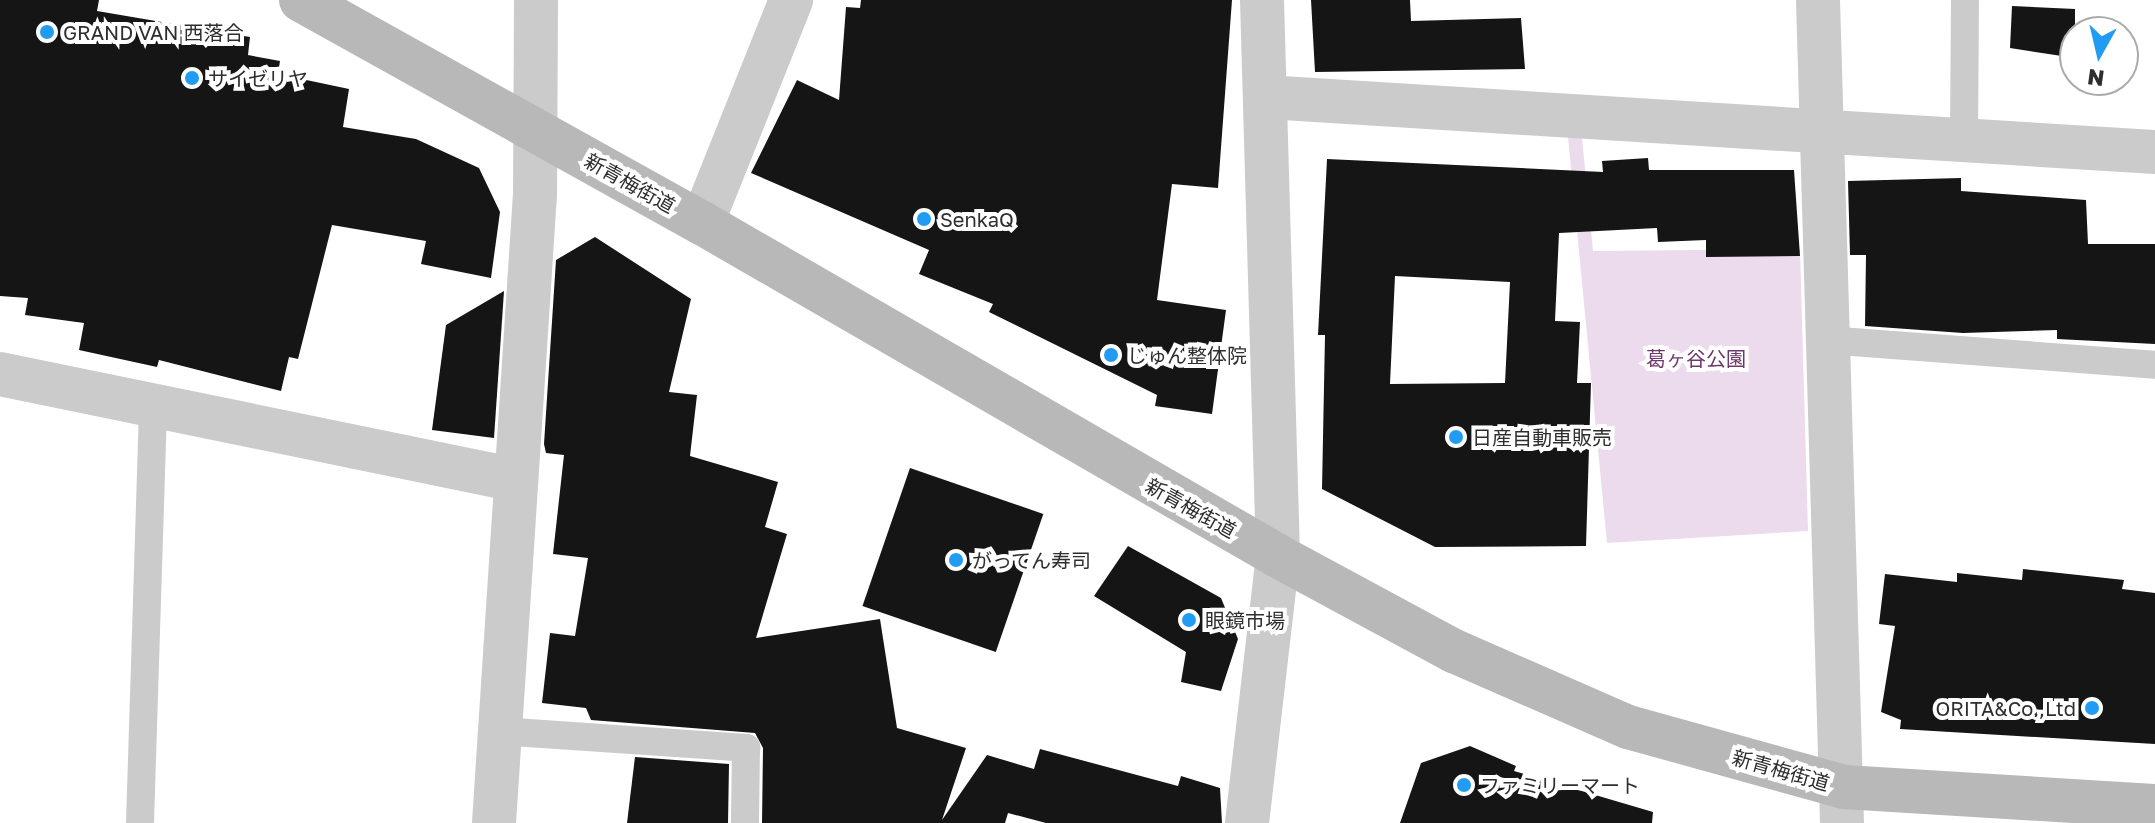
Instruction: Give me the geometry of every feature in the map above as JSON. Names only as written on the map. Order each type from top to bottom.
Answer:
[{"type":"main road","name":"新青梅街道","points":[[301,0],[702,223],[1278,556],[1454,651],[1628,727],[1843,805],[2155,806]]},
{"type":"street","points":[[494,823],[512,479],[536,130],[536,0]]},
{"type":"street","points":[[702,223],[791,0]]},
{"type":"street","points":[[1247,823],[1278,556],[1262,0]]},
{"type":"street","points":[[1818,0],[1826,340],[1843,805]]},
{"type":"street","points":[[1265,97],[2155,152]]},
{"type":"street","points":[[0,374],[512,479]]},
{"type":"lane","points":[[1964,140],[1965,0]]},
{"type":"lane","points":[[1826,340],[2155,365]]},
{"type":"lane","points":[[140,823],[153,405]]},
{"type":"lane","points":[[499,731],[746,748],[745,823]]},
{"type":"green space","name":"葛ヶ谷公園","points":[[1568,137],[1582,138],[1593,251],[1800,249],[1808,531],[1607,543]]},
{"type":"building","points":[[0,0],[99,0],[97,11],[250,37],[248,55],[280,61],[278,74],[349,89],[343,127],[416,139],[479,168],[500,212],[491,278],[421,264],[426,241],[332,225],[298,359],[289,357],[281,391],[159,360],[157,367],[79,350],[84,323],[25,315],[28,298],[0,296]]},
{"type":"building","points":[[861,0],[1232,0],[1218,188],[1172,184],[1157,300],[1226,310],[1212,414],[1155,406],[1157,395],[989,312],[993,304],[919,274],[929,250],[751,173],[797,80],[839,100],[846,7],[860,8]]},
{"type":"building","points":[[1311,0],[1410,0],[1411,21],[1521,18],[1525,69],[1315,72]]},
{"type":"building","points":[[2012,6],[2075,9],[2075,16],[2059,16],[2059,56],[2010,48]]},
{"type":"building","points":[[1648,158],[1649,170],[1794,170],[1800,256],[1706,257],[1706,240],[1658,242],[1657,228],[1559,233],[1555,321],[1580,322],[1577,383],[1591,383],[1586,546],[1435,547],[1322,489],[1325,335],[1318,335],[1327,159],[1603,172],[1602,161]],"holes":[[[1395,276],[1510,282],[1505,383],[1390,384]]]},
{"type":"building","points":[[1961,178],[1961,191],[2086,200],[2088,244],[2155,244],[2155,344],[2057,339],[2057,330],[1963,333],[1865,326],[1866,255],[1850,255],[1848,181]]},
{"type":"building","points":[[595,237],[691,299],[669,392],[697,395],[690,456],[778,482],[765,527],[787,534],[756,638],[880,619],[897,728],[966,748],[942,820],[987,755],[1034,769],[1040,749],[1178,786],[1181,776],[1220,788],[1222,823],[1046,823],[1008,813],[1005,823],[762,823],[763,748],[755,733],[591,720],[586,708],[542,703],[550,633],[575,636],[588,558],[553,554],[564,455],[546,453],[544,444],[556,260]]},
{"type":"building","points":[[504,291],[494,438],[432,430],[446,325]]},
{"type":"building","name":"がってん寿司","points":[[910,468],[1043,514],[996,652],[862,606]]},
{"type":"building","points":[[1128,546],[1221,598],[1238,639],[1221,691],[1181,682],[1186,652],[1094,596]]},
{"type":"building","points":[[2023,569],[2124,580],[2122,589],[2155,593],[2155,744],[1900,729],[1901,720],[1881,712],[1895,626],[1879,624],[1885,574],[1957,582],[1957,573],[2022,580]]},
{"type":"building","points":[[1470,746],[1516,766],[1514,771],[1653,812],[1652,823],[1400,823],[1421,763]]},
{"type":"building","points":[[635,757],[729,764],[728,823],[627,823]]},
{"type":"place","name":"GRAND VAN 西落合","points":[[47,32]]},
{"type":"place","name":"サイゼリヤ","points":[[192,78]]},
{"type":"place","name":"SenkaQ","points":[[924,219]]},
{"type":"place","name":"じゅん整体院","points":[[1111,355]]},
{"type":"place","name":"日産自動車販売","points":[[1456,437]]},
{"type":"place","name":"がってん寿司","points":[[956,560]]},
{"type":"place","name":"眼鏡市場","points":[[1189,620]]},
{"type":"place","name":"ORITA&Co.,Ltd","points":[[2092,708]]},
{"type":"place","name":"ファミリーマート","points":[[1464,785]]}]
